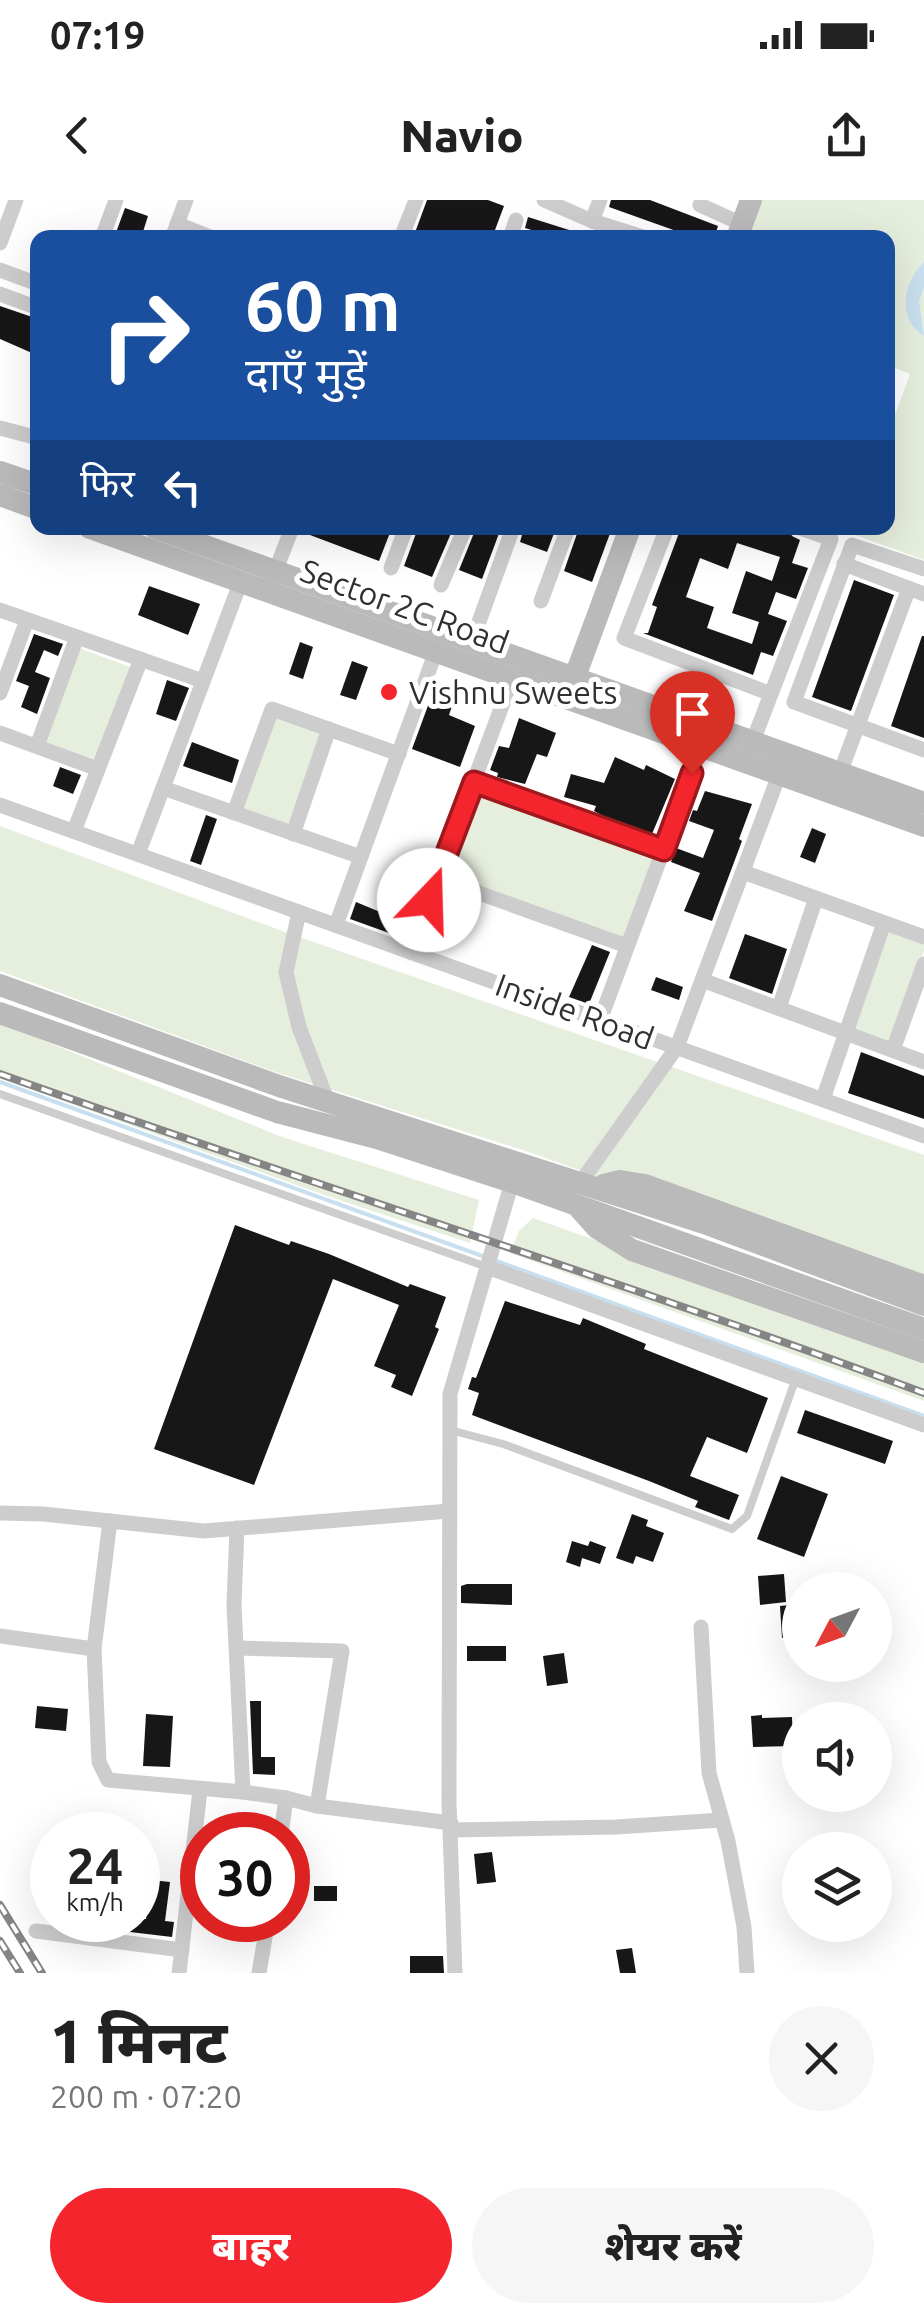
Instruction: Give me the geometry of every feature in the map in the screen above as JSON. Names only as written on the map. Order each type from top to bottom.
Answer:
[{"type":"main road","points":[[740,230],[751,200]]},
{"type":"main road","points":[[0,472],[30,482]]},
{"type":"main road","points":[[0,495],[30,505]]},
{"type":"main road","name":"Sector 2C Road","points":[[138,535],[166,539],[376,618],[472,641],[702,746],[840,773],[924,803]]},
{"type":"main road","points":[[571,688],[627,535]]},
{"type":"main road","name":"Sector 2C Road","points":[[166,539],[241,581],[272,581]]},
{"type":"main road","name":"Sector 2C Road","points":[[376,618],[436,651],[512,679],[571,688],[752,742],[783,764],[924,826]]},
{"type":"main road","points":[[0,985],[584,1191],[924,1329]]},
{"type":"main road","points":[[0,1013],[276,1112],[377,1138],[512,1182],[584,1191],[620,1182],[645,1185],[924,1286]]},
{"type":"main road","points":[[584,1191],[598,1228],[632,1250],[924,1352]]},
{"type":"main road","points":[[634,1212],[924,1305]]},
{"type":"street","points":[[0,243],[16,200]]},
{"type":"street","points":[[105,230],[116,200]]},
{"type":"street","points":[[174,230],[186,200]]},
{"type":"street","points":[[405,230],[416,200]]},
{"type":"street","points":[[544,200],[615,230]]},
{"type":"street","points":[[592,220],[600,200]]},
{"type":"street","points":[[698,202],[739,230]]},
{"type":"street","points":[[513,230],[516,220]]},
{"type":"street","points":[[0,270],[30,281]]},
{"type":"street","points":[[0,294],[30,305]]},
{"type":"street","points":[[0,428],[30,436]]},
{"type":"street","points":[[272,581],[289,535]]},
{"type":"street","points":[[392,568],[404,535]]},
{"type":"street","points":[[441,585],[462,535]]},
{"type":"street","points":[[472,641],[511,535]]},
{"type":"street","points":[[541,602],[565,535]]},
{"type":"street","points":[[664,535],[624,638],[771,694]]},
{"type":"street","points":[[752,742],[831,538],[822,535]]},
{"type":"street","points":[[924,569],[854,544],[794,702],[924,750]]},
{"type":"street","points":[[840,773],[916,591],[844,564]]},
{"type":"street","points":[[138,854],[241,581]]},
{"type":"street","points":[[0,610],[203,681]]},
{"type":"street","points":[[0,694],[27,620]]},
{"type":"street","points":[[37,746],[77,637]]},
{"type":"street","points":[[336,925],[436,651]]},
{"type":"street","points":[[74,831],[141,659]]},
{"type":"street","points":[[410,952],[512,679]]},
{"type":"street","points":[[234,813],[272,710],[398,754]]},
{"type":"street","points":[[293,834],[329,729]]},
{"type":"street","points":[[0,733],[98,769]]},
{"type":"street","points":[[600,1020],[702,746]]},
{"type":"street","points":[[584,1191],[677,1047],[783,764]]},
{"type":"street","points":[[474,782],[664,850]]},
{"type":"street","points":[[163,788],[361,858]]},
{"type":"street","name":"Inside Road","points":[[0,805],[924,1136]]},
{"type":"street","points":[[742,872],[924,937]]},
{"type":"street","points":[[438,878],[628,946]]},
{"type":"street","points":[[779,1008],[816,898]]},
{"type":"street","points":[[299,912],[286,972],[296,1014],[327,1100]]},
{"type":"street","points":[[823,1099],[884,922]]},
{"type":"street","points":[[893,1050],[924,964]]},
{"type":"street","points":[[702,980],[924,1062]]},
{"type":"street","points":[[455,1973],[450,1394],[512,1182]]},
{"type":"street","points":[[488,1266],[924,1424]]},
{"type":"street","points":[[0,1513],[204,1531],[449,1512]]},
{"type":"street","points":[[110,1521],[94,1649],[98,1762],[104,1776],[113,1783],[243,1792],[451,1826],[616,1827],[722,1820]]},
{"type":"street","points":[[237,1528],[234,1606],[243,1792]]},
{"type":"street","points":[[701,1627],[710,1773],[744,1928],[747,1973]]},
{"type":"street","points":[[0,1636],[94,1649]]},
{"type":"street","points":[[238,1648],[342,1651],[317,1806]]},
{"type":"street","points":[[179,1973],[200,1790]]},
{"type":"street","points":[[284,1812],[286,1798]]},
{"type":"street","points":[[121,1942],[182,1950]]},
{"type":"street","points":[[260,1973],[265,1942]]},
{"type":"lane","points":[[0,1094],[488,1266]]},
{"type":"lane","points":[[448,1430],[504,1444],[732,1529],[747,1516],[796,1378]]},
{"type":"green space","points":[[762,200],[924,200],[924,560],[855,535],[895,535],[895,415],[910,374],[895,368],[895,230],[751,230]]},
{"type":"green space","points":[[79,648],[130,667],[95,760],[44,741]]},
{"type":"green space","points":[[275,714],[324,732],[289,827],[240,809]]},
{"type":"green space","points":[[477,789],[655,854],[624,940],[446,874]]},
{"type":"green space","points":[[0,826],[285,932],[924,1155],[924,1294],[526,1151],[275,1072],[0,971]]},
{"type":"green space","points":[[888,929],[924,942],[891,1044],[852,1030]]},
{"type":"green space","points":[[0,1023],[282,1137],[479,1200],[470,1243],[327,1196],[0,1078]]},
{"type":"green space","points":[[533,1218],[924,1357],[924,1401],[510,1253],[519,1231]]},
{"type":"water","points":[[924,262],[924,287],[919,301],[924,336],[909,320],[906,300],[911,280]]},
{"type":"building","points":[[427,200],[488,200],[504,206],[495,230],[416,230]]},
{"type":"building","points":[[611,200],[650,200],[718,226],[717,230],[673,230],[609,207]]},
{"type":"building","points":[[125,208],[148,216],[144,230],[117,230]]},
{"type":"building","points":[[528,217],[569,230],[531,230],[525,228]]},
{"type":"building","points":[[0,306],[30,316],[30,352],[0,339]]},
{"type":"building","points":[[310,535],[389,535],[379,561]]},
{"type":"building","points":[[415,535],[450,535],[432,577],[404,566]]},
{"type":"building","points":[[473,535],[498,535],[482,579],[459,570]]},
{"type":"building","points":[[522,535],[553,535],[547,552],[520,542]]},
{"type":"building","points":[[577,535],[609,535],[592,582],[564,571]]},
{"type":"building","points":[[678,535],[792,535],[800,540],[792,563],[808,568],[796,599],[776,592],[768,614],[787,621],[773,656],[761,652],[753,675],[643,633],[648,633],[657,607],[652,605]],"holes":[[[737,543],[780,557],[772,581],[746,571],[732,613],[759,622],[752,644],[707,628],[714,607],[686,597],[700,558],[728,569]]]},
{"type":"building","points":[[854,580],[894,595],[851,711],[812,697]]},
{"type":"building","points":[[149,586],[200,604],[188,635],[138,615]]},
{"type":"building","points":[[34,634],[63,644],[58,656],[44,650],[35,672],[50,678],[37,714],[21,707],[29,686],[16,681]]},
{"type":"building","points":[[924,636],[924,738],[891,726]]},
{"type":"building","points":[[300,642],[313,647],[303,679],[289,674]]},
{"type":"building","points":[[352,661],[368,667],[356,700],[340,695]]},
{"type":"building","points":[[167,680],[189,688],[176,721],[156,714]]},
{"type":"building","points":[[433,692],[454,700],[449,715],[475,726],[460,767],[412,749]]},
{"type":"building","points":[[519,718],[556,733],[547,757],[537,754],[525,784],[497,777],[498,773],[490,770],[499,746],[509,748]]},
{"type":"building","points":[[192,742],[239,760],[232,783],[183,766]]},
{"type":"building","points":[[615,757],[644,770],[646,765],[675,779],[652,834],[609,819],[594,811],[596,806],[564,797],[571,774],[604,783]]},
{"type":"building","points":[[60,767],[81,775],[73,794],[53,786]]},
{"type":"building","points":[[705,791],[752,804],[712,921],[684,911],[700,873],[671,862],[676,848],[703,858],[714,830],[689,821]]},
{"type":"building","points":[[206,815],[217,819],[201,865],[190,861]]},
{"type":"building","points":[[812,828],[826,834],[815,863],[800,857]]},
{"type":"building","points":[[396,868],[419,877],[414,889],[391,880]]},
{"type":"building","points":[[356,902],[409,924],[403,938],[350,919]]},
{"type":"building","points":[[745,934],[787,949],[772,994],[729,978]]},
{"type":"building","points":[[592,945],[610,952],[589,1004],[569,997]]},
{"type":"building","points":[[656,977],[683,987],[679,1000],[651,990]]},
{"type":"building","points":[[861,1052],[924,1076],[924,1119],[848,1093]]},
{"type":"building","points":[[235,1225],[446,1297],[435,1327],[439,1329],[412,1396],[391,1387],[396,1375],[374,1366],[399,1305],[333,1279],[254,1485],[154,1449]]},
{"type":"building","points":[[505,1301],[580,1325],[583,1318],[646,1344],[644,1349],[768,1398],[747,1453],[707,1437],[690,1476],[739,1495],[729,1520],[695,1507],[698,1501],[472,1415],[479,1393],[468,1389],[472,1377],[476,1378]]},
{"type":"building","points":[[805,1410],[893,1441],[885,1464],[797,1433]]},
{"type":"building","points":[[781,1476],[828,1494],[804,1557],[757,1539]]},
{"type":"building","points":[[632,1514],[648,1520],[646,1526],[664,1533],[653,1562],[636,1556],[633,1564],[616,1558]]},
{"type":"building","points":[[572,1541],[588,1546],[590,1541],[606,1547],[600,1564],[582,1558],[580,1567],[566,1562]]},
{"type":"building","points":[[782,1574],[782,1602],[760,1605],[758,1576]]},
{"type":"building","points":[[512,1584],[512,1605],[461,1603],[461,1586]]},
{"type":"building","points":[[467,1646],[506,1646],[506,1661],[467,1661]]},
{"type":"building","points":[[564,1653],[568,1683],[547,1686],[543,1656]]},
{"type":"building","points":[[250,1701],[261,1701],[261,1757],[275,1757],[275,1775],[253,1774]]},
{"type":"building","points":[[37,1706],[68,1709],[66,1731],[35,1728]]},
{"type":"building","points":[[146,1714],[173,1716],[170,1767],[143,1766]]},
{"type":"building","points":[[751,1716],[782,1717],[782,1746],[753,1747]]},
{"type":"building","points":[[492,1852],[496,1882],[477,1884],[474,1854]]},
{"type":"building","points":[[160,1881],[170,1882],[165,1921],[174,1922],[172,1937],[160,1936]]},
{"type":"building","points":[[314,1886],[337,1886],[337,1901],[314,1901]]},
{"type":"building","points":[[632,1948],[636,1973],[620,1973],[616,1950]]},
{"type":"building","points":[[410,1956],[443,1956],[444,1973],[410,1973]]},
{"type":"waterway","points":[[0,1082],[485,1257]]},
{"type":"waterway","points":[[494,1260],[924,1416]]},
{"type":"railway","points":[[0,1074],[924,1393]]},
{"type":"railway","points":[[0,1905],[42,1973]]},
{"type":"railway","points":[[0,1941],[20,1973]]},
{"type":"place","name":"Vishnu Sweets","points":[[389,692]]},
{"type":"route","points":[[429,900],[474,782],[664,850],[692,773]]}]
